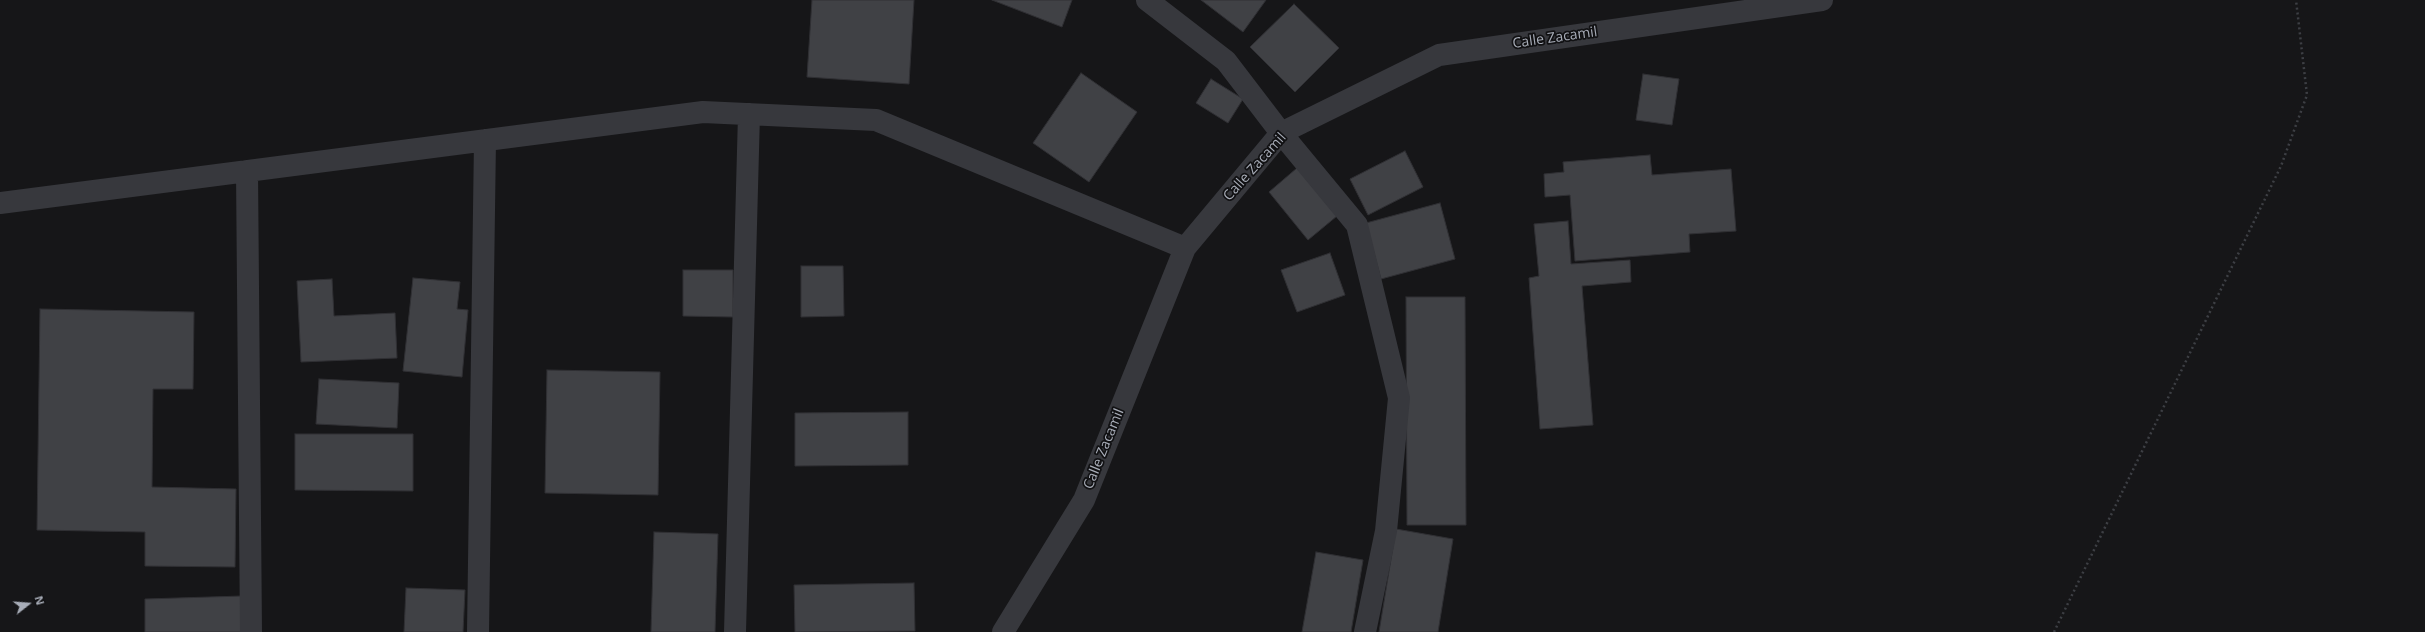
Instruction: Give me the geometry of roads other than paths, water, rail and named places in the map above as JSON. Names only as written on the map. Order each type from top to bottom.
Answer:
[{"type":"street","points":[[1147,0],[1226,61],[1281,134],[1357,225],[1399,398],[1386,531],[1365,632]]},
{"type":"street","name":"Calle Zacamil","points":[[1003,632],[1084,500],[1184,248],[1281,134],[1439,55],[1822,0]]},
{"type":"street","points":[[0,203],[703,112],[876,120],[1184,248]]},
{"type":"street","points":[[735,632],[749,114]]},
{"type":"street","points":[[478,632],[485,140]]},
{"type":"street","points":[[247,171],[251,632]]}]
